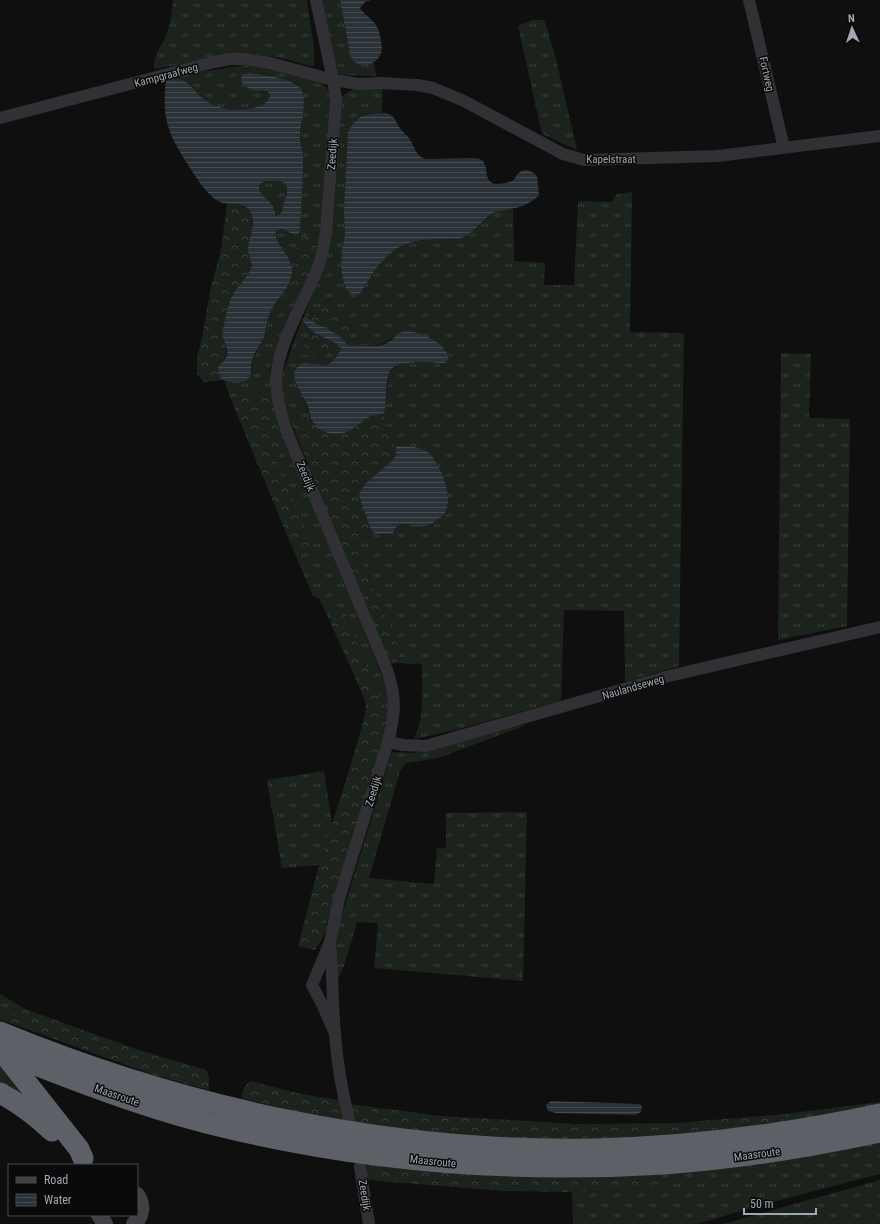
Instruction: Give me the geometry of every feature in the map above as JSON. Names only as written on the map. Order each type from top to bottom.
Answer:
[{"type":"highway","name":"Maasroute","points":[[3,1042],[28,1062],[128,1099],[174,1114],[230,1129],[333,1148],[464,1164],[586,1167],[665,1164],[766,1153],[880,1132]]},
{"type":"highway","name":"Maasroute","points":[[3,1042],[86,1065],[179,1095],[291,1121],[424,1141],[534,1149],[594,1149],[650,1146],[692,1143],[802,1130],[880,1114]]},
{"type":"highway","points":[[3,1042],[79,1149],[85,1161]]},
{"type":"highway","points":[[0,1093],[35,1116],[85,1161]]},
{"type":"main road","points":[[134,1224],[138,1220],[141,1213],[141,1206],[138,1198]]},
{"type":"street","name":"Zeedijk","points":[[316,0],[336,99],[326,231],[317,270],[282,350],[276,379],[277,394],[279,407],[294,447],[391,680],[395,707],[394,719],[388,742],[340,899],[330,942],[312,985],[335,1034]]},
{"type":"street","name":"Fortweg","points":[[749,0],[784,148]]},
{"type":"street","name":"Kampgraafweg","points":[[0,118],[230,59],[245,59],[270,63],[333,80]]},
{"type":"street","name":"Kapelstraat","points":[[333,80],[360,84],[381,83],[417,85],[433,88],[464,101],[563,154],[584,160],[692,157],[784,148],[880,136]]},
{"type":"street","name":"Naulandseweg","points":[[388,742],[403,745],[426,746],[669,676],[880,627]]},
{"type":"street","name":"Zeedijk","points":[[330,942],[333,965],[335,1034],[341,1083],[349,1119]]},
{"type":"street","name":"Zeedijk","points":[[360,1167],[369,1224]]},
{"type":"green space","points":[[173,0],[307,0],[314,49],[314,65],[305,65],[287,59],[246,53],[154,69],[156,57],[169,25]]},
{"type":"green space","points":[[320,0],[340,0],[351,57],[363,65],[374,63],[376,76],[341,75],[336,73]]},
{"type":"green space","points":[[532,20],[544,20],[546,25],[556,59],[577,150],[542,134],[518,26]]},
{"type":"green space","points":[[247,65],[260,66],[318,81],[327,88],[330,97],[320,235],[310,234],[297,252],[294,273],[289,288],[298,301],[273,360],[270,370],[270,389],[232,402],[224,380],[241,382],[248,379],[252,372],[252,361],[264,337],[270,312],[285,291],[290,261],[278,243],[276,231],[282,229],[292,235],[300,231],[303,156],[300,136],[302,123],[297,84],[264,74],[243,74],[260,92],[266,92],[270,96],[265,103],[259,106],[232,110],[219,108],[212,105],[201,97],[186,82],[174,78],[200,72]]},
{"type":"green space","points":[[383,87],[382,113],[366,114],[356,120],[348,133],[345,235],[341,266],[346,289],[363,290],[374,271],[388,254],[405,243],[458,239],[471,232],[491,214],[513,209],[514,261],[545,263],[544,285],[574,285],[578,201],[612,202],[617,194],[632,192],[630,332],[684,333],[679,666],[625,682],[624,611],[564,610],[561,701],[459,729],[414,739],[418,730],[421,712],[422,664],[397,663],[400,649],[354,544],[375,534],[384,535],[395,531],[400,524],[416,527],[428,525],[436,521],[446,509],[448,493],[446,485],[432,458],[426,451],[419,448],[396,446],[390,438],[384,414],[389,374],[391,370],[406,363],[445,363],[449,359],[449,356],[394,336],[378,345],[348,345],[352,327],[341,318],[335,306],[326,300],[315,313],[305,317],[305,313],[325,262],[341,97],[354,88]]},
{"type":"green space","points":[[280,180],[287,186],[287,191],[283,211],[279,216],[277,216],[272,205],[261,194],[259,186],[264,181]]},
{"type":"green space","points":[[227,203],[245,207],[249,210],[253,218],[253,232],[248,247],[252,266],[232,296],[228,306],[223,331],[227,351],[224,360],[219,365],[221,379],[224,380],[204,382],[197,374],[197,358],[211,287],[221,250]]},
{"type":"green space","points":[[310,234],[320,235],[313,263],[298,301],[291,297],[288,292],[294,273],[298,244],[301,239]]},
{"type":"green space","points":[[325,300],[335,306],[341,318],[353,328],[348,340],[348,345],[338,335],[305,317],[315,313]]},
{"type":"green space","points":[[302,319],[306,326],[313,332],[303,347],[304,355],[322,353],[329,349],[334,342],[339,345],[341,349],[335,359],[328,364],[320,365],[309,363],[305,401],[310,418],[297,419],[293,427],[284,405],[281,378]]},
{"type":"green space","points":[[313,332],[334,342],[329,349],[322,353],[304,355],[303,347]]},
{"type":"green space","points":[[781,353],[811,354],[809,418],[850,419],[847,626],[778,640]]},
{"type":"green space","points":[[270,389],[273,405],[290,447],[278,458],[277,461],[279,470],[312,541],[313,550],[310,551],[297,550],[292,547],[232,402]]},
{"type":"green space","points":[[384,414],[390,438],[396,446],[396,456],[383,469],[371,529],[375,534],[354,544],[400,649],[397,663],[388,664],[293,427],[297,419],[310,418],[313,422],[330,434],[348,431],[373,416]]},
{"type":"green space","points":[[290,447],[387,688],[390,710],[378,695],[345,612],[330,619],[331,624],[319,598],[313,596],[292,547],[303,552],[276,461],[279,454]]},
{"type":"green space","points":[[335,610],[345,612],[378,695],[390,710],[390,721],[327,923],[327,930],[315,950],[298,946],[319,865],[348,774],[366,708],[366,704],[359,686],[331,624],[331,614]]},
{"type":"green space","points":[[529,724],[438,758],[406,763],[400,771],[369,878],[434,884],[437,848],[446,848],[446,813],[527,812],[523,981],[374,968],[378,925],[376,923],[357,922],[344,966],[337,982],[336,934],[392,752],[413,753],[498,730]]},
{"type":"green space","points":[[324,771],[332,824],[319,865],[282,868],[267,780]]},
{"type":"green space","points":[[0,994],[25,1009],[7,1022],[0,1020]]},
{"type":"green space","points":[[25,1009],[136,1049],[206,1070],[209,1077],[209,1090],[154,1075],[7,1022]]},
{"type":"green space","points":[[0,1066],[15,1073],[66,1138],[0,1090]]},
{"type":"green space","points":[[250,1081],[301,1094],[339,1100],[344,1121],[301,1113],[241,1098],[244,1087]]},
{"type":"green space","points":[[880,1102],[880,1106],[783,1122],[785,1114]]},
{"type":"green space","points":[[349,1104],[441,1116],[579,1124],[677,1123],[785,1114],[783,1122],[723,1130],[602,1140],[542,1140],[448,1134],[355,1123]]},
{"type":"green space","points":[[880,1142],[880,1174],[696,1224],[573,1224],[572,1192],[659,1189],[657,1172]]},
{"type":"green space","points":[[365,1160],[657,1172],[659,1189],[572,1192],[504,1191],[368,1180]]},
{"type":"green space","points":[[880,1180],[880,1224],[723,1224]]},
{"type":"water","points":[[340,0],[371,0],[365,2],[360,8],[377,27],[382,49],[377,59],[369,65],[359,64],[351,57]]},
{"type":"water","points":[[249,73],[285,80],[298,85],[301,89],[304,99],[300,132],[303,167],[300,231],[298,234],[294,235],[282,229],[276,231],[277,240],[291,265],[292,270],[290,282],[270,313],[264,337],[251,364],[250,377],[242,382],[235,382],[221,379],[218,369],[227,355],[227,348],[223,334],[229,303],[252,266],[248,248],[253,227],[253,218],[248,209],[244,206],[222,203],[218,201],[210,195],[200,183],[184,159],[169,128],[166,118],[165,95],[166,80],[178,79],[186,82],[200,96],[212,104],[225,109],[246,109],[265,103],[270,96],[268,92],[252,90],[245,86],[241,81],[243,74]],"holes":[[[264,181],[280,181],[286,184],[287,195],[283,209],[279,216],[276,216],[273,207],[260,192],[259,186]]]},
{"type":"water","points":[[385,113],[393,117],[402,131],[409,138],[418,154],[423,158],[480,159],[485,164],[489,181],[496,184],[513,181],[520,172],[525,170],[530,171],[537,176],[539,195],[524,206],[493,213],[464,237],[458,239],[424,240],[396,249],[378,266],[359,295],[352,294],[346,289],[341,266],[345,235],[344,209],[348,133],[355,122],[362,116]]},
{"type":"water","points":[[305,317],[338,335],[348,345],[381,345],[387,343],[397,334],[402,332],[423,335],[430,338],[443,348],[449,359],[445,363],[414,362],[405,363],[392,368],[389,373],[386,388],[384,414],[372,416],[344,433],[334,434],[325,432],[312,420],[306,402],[296,384],[294,377],[296,369],[302,363],[323,365],[329,363],[335,358],[341,349],[339,345],[313,332],[302,319]]},
{"type":"water","points":[[396,446],[419,448],[430,454],[445,481],[448,503],[442,516],[428,525],[416,527],[402,524],[398,525],[392,534],[375,534],[371,529],[359,494],[366,483],[396,456]]},
{"type":"water","points":[[551,1101],[639,1104],[642,1106],[641,1112],[635,1115],[556,1113],[548,1111],[546,1105]]}]
